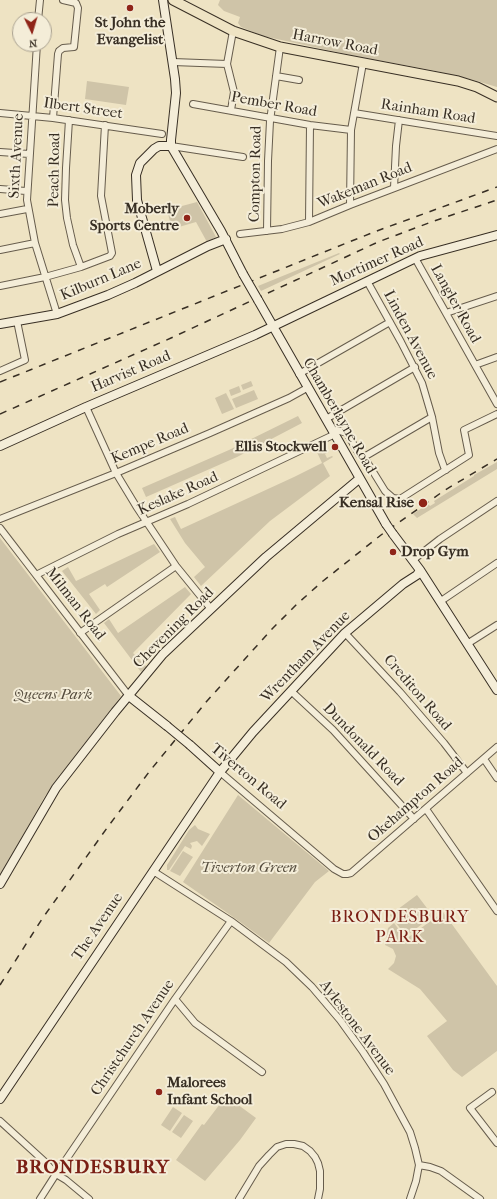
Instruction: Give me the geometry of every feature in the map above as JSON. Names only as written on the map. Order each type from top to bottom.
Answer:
[{"type":"main road","name":"Harrow Road","points":[[173,0],[233,32],[280,47],[458,81],[477,87],[497,97]]},
{"type":"street","points":[[39,12],[40,0]]},
{"type":"street","points":[[53,118],[58,54],[63,48],[74,47],[78,8],[76,3],[63,0]]},
{"type":"street","points":[[163,0],[173,62],[176,93],[171,140],[172,146],[243,157]]},
{"type":"street","points":[[231,110],[234,92],[227,64],[233,32]]},
{"type":"street","name":"Compton Road","points":[[267,230],[270,118],[280,47]]},
{"type":"street","name":"Sixth Avenue","points":[[36,52],[26,191],[27,209],[35,243],[57,314]]},
{"type":"street","points":[[173,62],[227,64]]},
{"type":"street","points":[[350,205],[351,130],[364,64]]},
{"type":"street","points":[[276,76],[300,80]]},
{"type":"street","name":"Pember Road","points":[[193,104],[310,125],[351,130]]},
{"type":"street","name":"Ilbert Street","points":[[0,113],[69,120],[162,134]]},
{"type":"street","name":"Rainham Road","points":[[354,113],[497,136]]},
{"type":"street","name":"Peach Road","points":[[69,120],[65,174],[65,200],[68,224],[81,267]]},
{"type":"street","points":[[394,188],[399,120]]},
{"type":"street","points":[[0,286],[45,278],[81,267],[110,256],[112,253],[100,196],[105,125]]},
{"type":"street","points":[[309,222],[310,125]]},
{"type":"street","name":"Kilburn Lane","points":[[0,324],[57,314],[108,295],[157,271],[137,200],[136,175],[140,162],[154,148],[159,146],[172,146]]},
{"type":"street","name":"Chamberlayne Road","points":[[172,146],[226,239],[243,274],[326,419],[332,434],[349,460],[384,521],[441,601],[496,688]]},
{"type":"street","name":"Wakeman Road","points":[[240,234],[295,227],[497,149]]},
{"type":"street","points":[[0,152],[29,154]]},
{"type":"street","points":[[0,189],[26,191]]},
{"type":"street","points":[[0,214],[27,209]]},
{"type":"street","name":"Mortimer Road","points":[[273,326],[415,258],[497,236]]},
{"type":"street","points":[[157,271],[226,239]]},
{"type":"street","points":[[0,250],[35,243]]},
{"type":"street","name":"Langler Road","points":[[415,258],[497,404]]},
{"type":"street","name":"Linden Avenue","points":[[367,281],[422,382],[432,417],[439,453],[446,470]]},
{"type":"street","points":[[446,313],[497,296]]},
{"type":"street","points":[[0,370],[25,360],[17,321]]},
{"type":"street","points":[[299,374],[390,322]]},
{"type":"street","name":"Harvist Road","points":[[0,446],[273,326]]},
{"type":"street","points":[[475,365],[497,357]]},
{"type":"street","points":[[326,419],[415,367]]},
{"type":"street","name":"Kempe Road","points":[[0,519],[116,473],[253,414],[307,388]]},
{"type":"street","points":[[86,407],[116,473],[146,522],[176,566],[211,610]]},
{"type":"street","points":[[332,434],[337,430],[347,433],[385,491],[396,499],[403,498],[469,455],[464,430],[497,414]]},
{"type":"street","points":[[349,460],[362,456],[432,417]]},
{"type":"street","name":"Keslake Road","points":[[36,574],[118,534],[318,442],[332,434]]},
{"type":"street","name":"Chevening Road","points":[[0,884],[56,788],[115,712],[163,654],[266,557],[359,479]]},
{"type":"street","points":[[413,560],[440,539],[497,501]]},
{"type":"street","name":"Milman Road","points":[[0,528],[129,696]]},
{"type":"street","points":[[441,601],[497,563]]},
{"type":"street","points":[[80,633],[176,566]]},
{"type":"street","name":"Wrentham Avenue","points":[[220,772],[253,732],[345,633],[403,584],[417,575],[420,570]]},
{"type":"street","points":[[467,644],[497,625]]},
{"type":"street","name":"Crediton Road","points":[[345,633],[400,692],[444,743],[467,773]]},
{"type":"street","name":"Dundonald Road","points":[[291,691],[333,730],[414,819]]},
{"type":"street","name":"Tiverton Road","points":[[129,696],[190,745],[334,869],[343,874],[352,873]]},
{"type":"street","name":"Okehampton Road","points":[[352,873],[497,748]]},
{"type":"street","points":[[484,759],[497,778]]},
{"type":"street","name":"The Avenue","points":[[0,1099],[220,772]]},
{"type":"street","points":[[426,809],[497,911]]},
{"type":"street","name":"Aylestone Avenue","points":[[153,870],[231,921],[286,962],[312,987],[340,1020],[384,1084],[410,1132],[418,1165],[416,1181],[410,1199]]},
{"type":"street","name":"Christchurch Avenue","points":[[40,1199],[174,999],[231,921]]},
{"type":"street","points":[[174,999],[195,1023],[262,1072]]},
{"type":"street","points":[[492,1092],[470,1108],[497,1143]]},
{"type":"street","points":[[0,1121],[89,1199]]},
{"type":"street","points":[[239,1199],[259,1166],[278,1147],[286,1144],[303,1146],[316,1157],[320,1171],[320,1189],[318,1199]]},
{"type":"street","points":[[418,1165],[441,1171],[480,1199]]},
{"type":"green space","points":[[220,0],[497,0],[497,87],[431,70],[355,56],[263,36],[241,27],[238,23],[240,17],[224,11],[218,5]]},
{"type":"green space","points":[[87,81],[129,87],[126,105],[85,99]]},
{"type":"green space","name":"Moberly Sports Centre","points":[[197,202],[216,237],[207,242],[196,222],[172,229],[167,210]]},
{"type":"green space","points":[[339,253],[340,254],[261,291],[258,286]]},
{"type":"green space","points":[[251,381],[253,386],[243,390],[241,385]]},
{"type":"green space","points":[[239,386],[241,392],[231,396],[229,390]]},
{"type":"green space","points":[[254,390],[258,399],[236,408],[232,399]]},
{"type":"green space","points":[[226,393],[234,409],[222,414],[215,398]]},
{"type":"green space","points":[[298,416],[302,423],[237,457],[146,497],[142,488],[229,450]]},
{"type":"green space","points":[[321,447],[324,452],[328,450],[329,452],[325,454],[327,458],[333,457],[323,463],[330,476],[270,521],[201,586],[194,577],[205,567],[185,543],[170,519],[175,517],[181,529],[294,477],[322,463],[316,450]]},
{"type":"green space","points":[[497,462],[497,469],[417,518],[413,514],[428,504],[430,506],[435,503],[434,501]]},
{"type":"green space","name":"Queens Park","points":[[0,538],[121,696],[45,796],[0,876]]},
{"type":"green space","points":[[154,544],[160,552],[107,587],[105,584],[89,594],[100,610],[96,614],[62,571],[68,567],[76,581]]},
{"type":"green space","points":[[185,587],[191,594],[133,653],[147,667],[141,672],[104,623],[109,619],[118,633]]},
{"type":"green space","name":"Tiverton Green","points":[[238,795],[329,871],[315,882],[269,943],[183,882]]},
{"type":"green space","points":[[195,825],[198,829],[210,834],[202,846],[197,841],[190,843],[192,846],[191,849],[185,846],[169,870],[167,870],[167,865],[189,830]]},
{"type":"green space","points":[[183,851],[193,857],[180,876],[170,871]]},
{"type":"green space","points":[[417,895],[433,916],[406,936],[390,915]]},
{"type":"green space","points":[[443,912],[497,986],[497,1051],[462,1077],[453,1070],[427,1036],[447,1021],[420,989],[388,969],[394,963],[396,956],[393,949],[385,945],[388,928],[394,923],[406,939]]},
{"type":"green space","points":[[226,1096],[256,1118],[240,1140],[205,1181],[176,1160],[202,1124],[204,1125]]},
{"type":"green space","points":[[173,1107],[182,1113],[170,1131],[161,1125]]},
{"type":"green space","points":[[184,1115],[193,1121],[181,1138],[172,1132]]},
{"type":"railway","points":[[0,382],[374,232],[497,187]]},
{"type":"railway","points":[[0,414],[171,338],[378,242],[497,200]]},
{"type":"railway","points":[[0,985],[42,919],[149,772],[207,701],[272,629],[323,581],[381,535],[445,490],[497,459]]},
{"type":"place","name":"St John the Evangelist","points":[[130,8]]},
{"type":"place","name":"Moberly Sports Centre","points":[[187,218]]},
{"type":"place","name":"Ellis Stockwell","points":[[335,447]]},
{"type":"place","name":"Kensal Rise","points":[[423,503]]},
{"type":"place","name":"Drop Gym","points":[[393,552]]},
{"type":"place","name":"Malorees Infant School","points":[[159,1092]]},
{"type":"district","name":"BRONDESBURY PARK","points":[[400,928]]},
{"type":"district","name":"BRONDESBURY","points":[[93,1168]]}]
